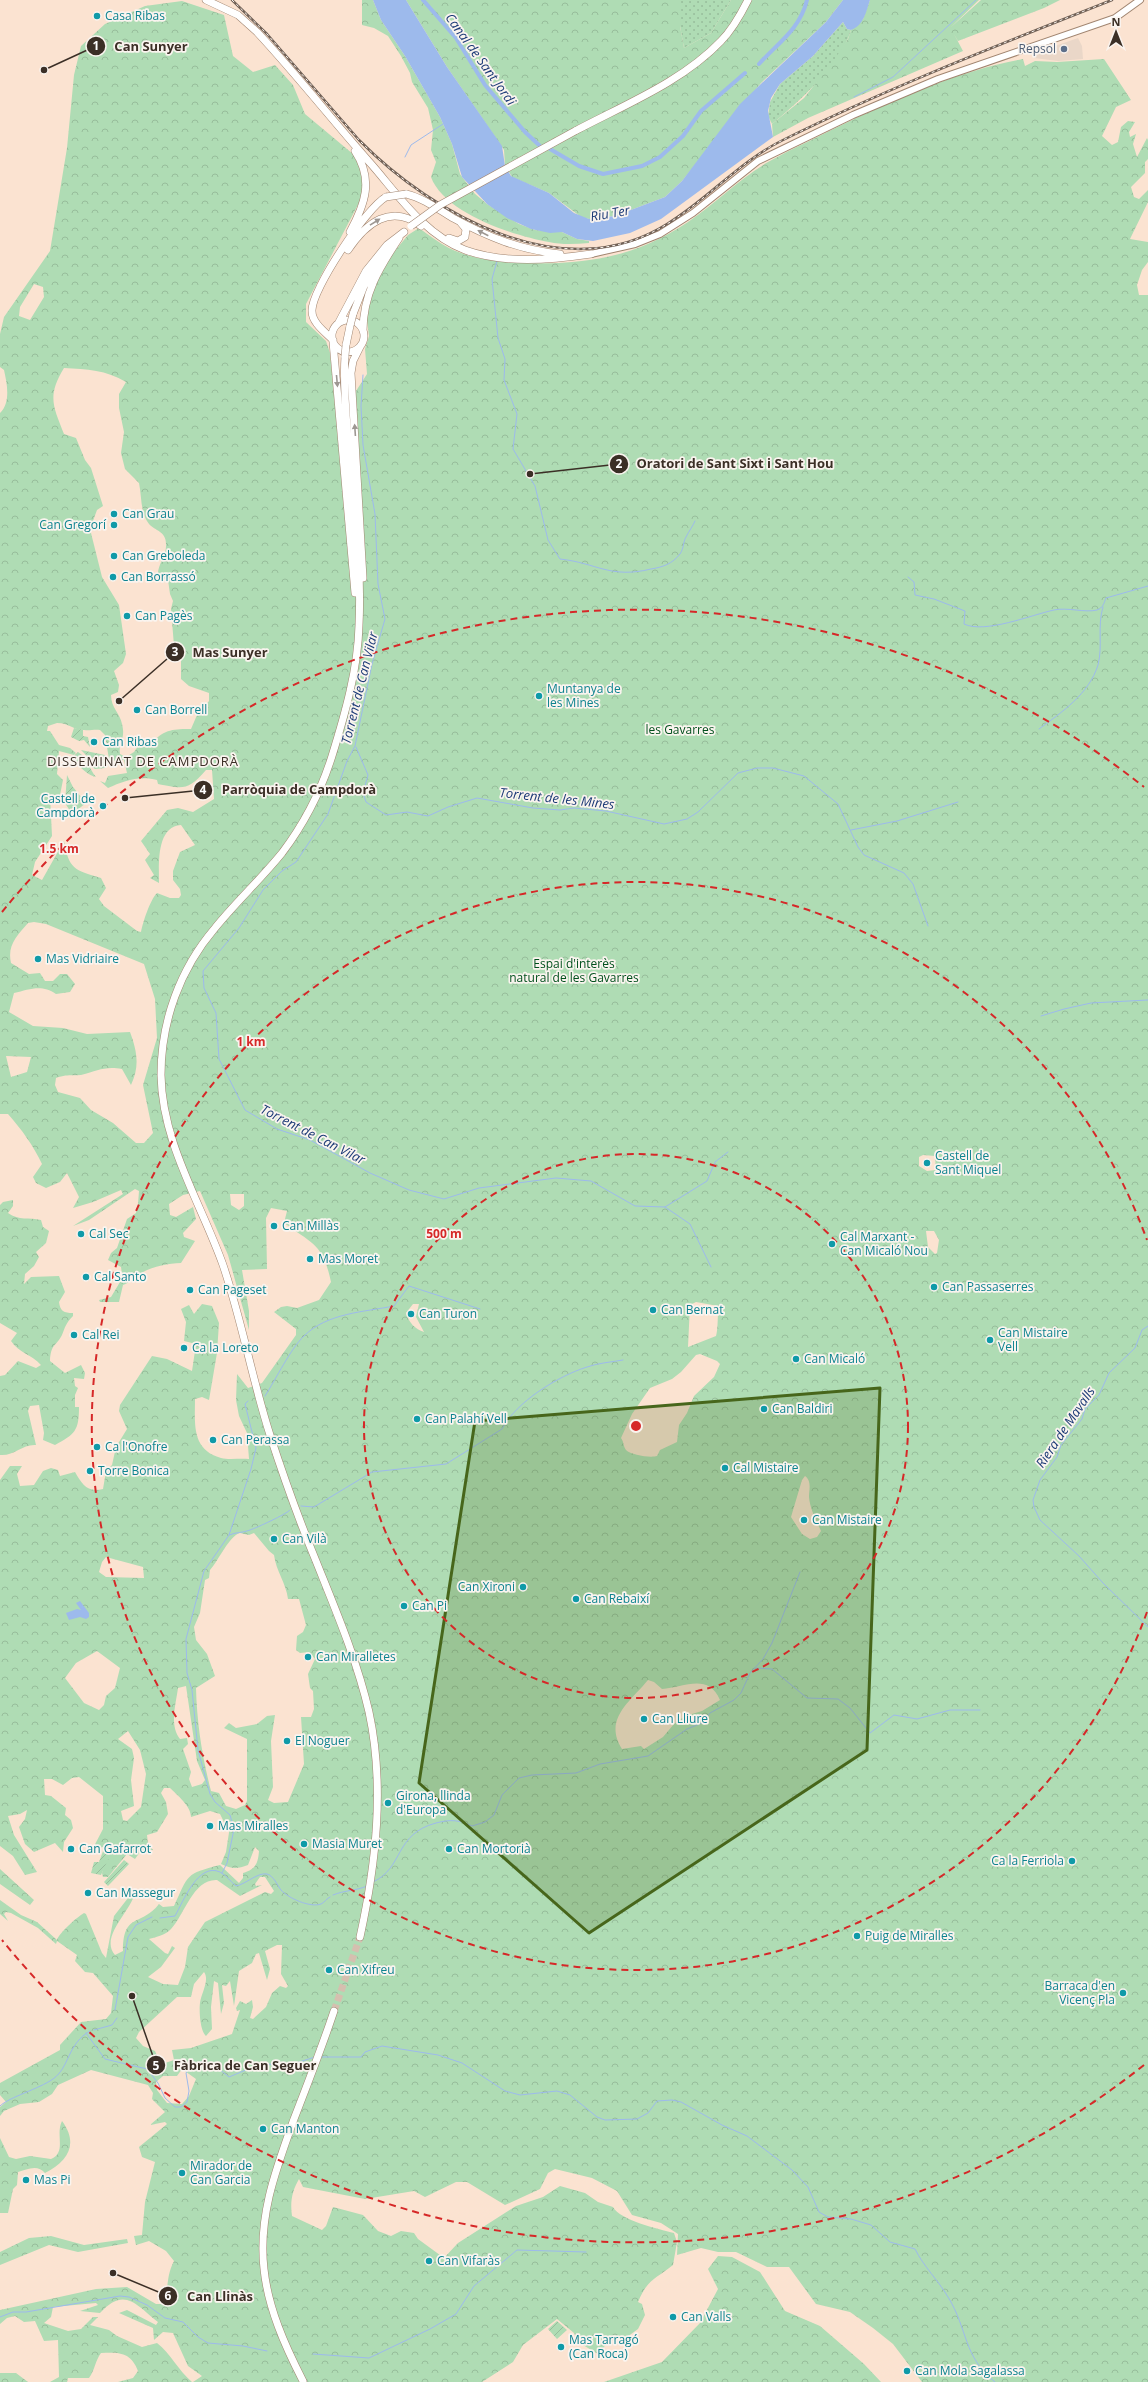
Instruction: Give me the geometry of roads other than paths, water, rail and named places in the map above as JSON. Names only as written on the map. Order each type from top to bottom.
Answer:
[{"type":"highway","points":[[206,0],[229,10],[253,27],[417,216],[434,232],[452,244]]},
{"type":"highway","points":[[357,652],[356,605],[333,330],[339,323],[366,271],[387,245],[440,205],[673,78],[700,61],[722,41],[739,18],[748,0]]},
{"type":"highway","points":[[336,123],[338,129],[361,160],[366,174],[367,188],[363,206],[336,259]]},
{"type":"highway","points":[[360,345],[354,350],[346,351],[338,348],[316,322],[312,313],[313,303],[336,259],[370,210],[386,197],[406,194],[420,199],[496,239],[520,248],[549,253],[591,254]]},
{"type":"highway","points":[[329,270],[365,229],[386,217],[402,215],[409,217],[441,240],[479,254],[510,258],[542,259],[591,254]]},
{"type":"highway","points":[[417,216],[450,239],[460,240],[465,236],[466,229],[454,218]]},
{"type":"highway","points":[[360,602],[345,398],[346,345],[353,314],[370,276],[402,234]]},
{"type":"highway","points":[[360,1937],[370,1886],[375,1846],[377,1786],[375,1753],[369,1712],[357,1667],[300,1520],[270,1436],[225,1271],[211,1232],[174,1145],[164,1106],[161,1072],[168,1020],[186,971],[213,929],[282,852],[301,825],[316,796],[337,737],[357,652],[363,553],[352,373],[353,361],[360,345],[363,331],[364,309],[372,283],[402,234]]},
{"type":"highway","points":[[316,322],[326,326],[347,320],[355,321],[363,331]]},
{"type":"highway","points":[[303,2381],[285,2343],[272,2307],[265,2280],[263,2249],[264,2223],[269,2192],[334,2011]]},
{"type":"main road","points":[[591,254],[635,244],[660,234],[684,219],[758,161],[853,114],[938,79],[1115,18],[1140,0]]},
{"type":"water","points":[[373,0],[406,0],[447,67],[502,146],[505,166],[511,176],[549,193],[574,213],[589,219],[615,216],[665,197],[682,181],[740,104],[826,22],[843,0],[870,0],[864,18],[859,25],[851,30],[847,29],[843,22],[813,56],[780,84],[771,98],[768,111],[773,137],[661,219],[630,233],[593,241],[577,239],[562,232],[550,233],[531,229],[507,218],[487,204],[462,177],[452,144],[440,117],[405,56],[381,20]]},
{"type":"water","points":[[80,1601],[89,1613],[89,1617],[86,1619],[80,1617],[69,1620],[66,1613],[77,1609],[81,1610],[76,1603]]},
{"type":"waterway","name":"Canal de Sant Jordi","points":[[423,0],[456,38],[485,85],[525,132],[540,146]]},
{"type":"waterway","points":[[759,64],[788,35],[804,10],[807,0]]},
{"type":"waterway","points":[[854,97],[893,77],[976,0]]},
{"type":"waterway","points":[[550,149],[579,166],[603,174],[642,166],[660,157],[683,136],[701,111],[745,73]]},
{"type":"waterway","points":[[405,157],[411,145],[443,124]]},
{"type":"waterway","points":[[497,261],[492,279],[498,338],[505,359],[504,380],[517,414],[513,449],[535,486],[548,540],[560,559],[625,572],[637,572],[659,567],[670,563],[680,554],[685,539],[695,521]]},
{"type":"waterway","name":"Torrent de Can Vilar","points":[[363,375],[361,406],[363,445],[375,514],[378,584],[385,619],[372,664],[355,746],[347,761],[328,814],[296,862],[282,871],[263,890],[239,928],[203,971],[204,988],[216,1013],[219,1059],[245,1110],[277,1129],[310,1140],[370,1173],[409,1190],[444,1199],[479,1188],[556,1178],[591,1181],[635,1206],[665,1207],[707,1181],[715,1162],[728,1152]]},
{"type":"waterway","points":[[908,577],[914,582],[915,595],[934,599],[965,611],[964,624],[984,627],[1008,623],[1059,609],[1087,611],[1097,610],[1102,607],[1106,598],[1148,586]]},
{"type":"waterway","points":[[1039,729],[1074,702],[1094,675],[1098,665],[1100,651],[1100,621],[1103,607]]},
{"type":"waterway","name":"Torrent de les Mines","points":[[356,747],[368,775],[363,793],[366,802],[386,815],[407,812],[428,816],[448,807],[477,798],[533,808],[560,810],[574,808],[606,811],[664,824],[687,819],[698,812],[738,773],[757,768],[773,768],[804,776],[838,804],[858,847],[864,855],[904,873],[913,884],[928,926]]},
{"type":"waterway","points":[[851,830],[897,821],[958,802]]},
{"type":"waterway","points":[[1041,1016],[1091,1003],[1148,1000]]},
{"type":"waterway","points":[[665,1207],[690,1224],[711,1267]]},
{"type":"waterway","points":[[265,1396],[294,1348],[313,1328],[324,1322],[346,1315],[394,1306],[409,1286],[480,1309]]},
{"type":"waterway","name":"Riera de Mavalls","points":[[1148,1326],[1142,1330],[1135,1348],[1109,1373],[1099,1395],[1085,1409],[1082,1419],[1061,1445],[1057,1457],[1040,1480],[1033,1500],[1034,1507],[1040,1520],[1079,1556],[1103,1583],[1148,1627]]},
{"type":"waterway","points":[[301,1506],[314,1507],[372,1472],[446,1464],[502,1429],[517,1409],[551,1383],[587,1367],[623,1360]]},
{"type":"waterway","points":[[222,1873],[227,1863],[234,1829],[230,1815],[215,1802],[210,1794],[198,1750],[192,1690],[187,1673],[186,1639],[204,1571],[229,1535],[251,1469],[256,1448],[245,1404],[248,1401]]},
{"type":"waterway","points":[[229,1535],[253,1529],[278,1518],[290,1510]]},
{"type":"waterway","points":[[373,1882],[383,1876],[406,1843],[413,1835],[423,1828],[446,1821],[459,1821],[472,1826],[485,1822],[494,1815],[502,1795],[519,1778],[532,1775],[576,1773],[600,1764],[648,1756],[687,1729],[702,1723],[710,1713],[734,1700],[741,1693],[750,1673],[763,1659],[772,1643],[800,1572]]},
{"type":"waterway","points":[[756,1668],[772,1669],[807,1698],[838,1699],[850,1708],[870,1733],[894,1715],[917,1719],[950,1710],[980,1710]]},
{"type":"waterway","points":[[160,1918],[175,1916],[192,1885],[198,1878],[212,1870],[222,1873],[236,1886],[256,1876],[267,1874],[284,1893],[294,1899],[311,1905],[321,1904],[330,1897]]},
{"type":"waterway","points":[[333,1895],[367,1886]]},
{"type":"waterway","points":[[115,2010],[128,1937],[136,1925],[152,1917]]},
{"type":"waterway","points":[[94,2030],[112,2025],[117,2018]]},
{"type":"waterway","points":[[0,2106],[10,2099],[53,2079],[63,2068],[77,2042],[90,2031]]},
{"type":"waterway","points":[[86,2033],[105,2059],[147,2069],[158,2083],[165,2098],[175,2107],[181,2107],[187,2102],[189,2091],[186,2073],[197,2063],[202,2062],[212,2065],[229,2077],[258,2065],[296,2063],[315,2057]]},
{"type":"waterway","points":[[322,2057],[361,2057],[365,2052],[382,2046],[438,2055],[462,2063],[505,2091],[520,2095],[557,2091],[570,2095],[597,2117],[605,2120],[637,2119],[648,2113],[657,2101],[672,2100],[681,2102],[722,2125],[747,2136],[792,2170],[808,2187],[819,2212],[828,2217],[851,2219],[871,2225],[890,2242],[915,2249],[948,2297],[959,2320],[971,2353],[977,2363],[995,2382]]},
{"type":"waterway","points":[[313,2354],[369,2358],[430,2329],[456,2314],[474,2286],[517,2250],[586,2252]]},
{"type":"waterway","points":[[0,2317],[13,2312],[26,2312],[120,2296],[129,2297],[147,2305],[165,2318],[183,2322],[198,2337],[208,2343],[243,2346],[267,2351]]},
{"type":"tunnel","points":[[334,2011],[360,1937]]},
{"type":"railway","points":[[232,0],[267,34],[359,140],[389,168],[424,194],[462,217],[502,234],[544,246],[586,249],[627,242],[667,224],[682,214],[752,158],[783,140],[823,121],[946,67],[1112,0]]},
{"type":"place","name":"Casa Ribas","points":[[97,16]]},
{"type":"place","name":"Repsol","points":[[1064,49]]},
{"type":"place","name":"Can Sunyer","points":[[44,70]]},
{"type":"place","name":"Oratori de Sant Sixt i Sant Hou","points":[[530,474]]},
{"type":"place","name":"Can Grau","points":[[114,514]]},
{"type":"place","name":"Can Gregorí","points":[[114,525]]},
{"type":"place","name":"Can Greboleda","points":[[114,556]]},
{"type":"place","name":"Can Borrassó","points":[[113,577]]},
{"type":"place","name":"Can Pagès","points":[[127,616]]},
{"type":"place","name":"Muntanya de les Mines","points":[[539,696]]},
{"type":"place","name":"Mas Sunyer","points":[[119,701]]},
{"type":"place","name":"Can Borrell","points":[[137,710]]},
{"type":"place","name":"Can Ribas","points":[[94,742]]},
{"type":"place","name":"Parròquia de Campdorà","points":[[125,798]]},
{"type":"place","name":"Castell de Campdorà","points":[[103,806]]},
{"type":"place","name":"Mas Vidriaire","points":[[38,959]]},
{"type":"place","name":"Castell de Sant Miquel","points":[[927,1163]]},
{"type":"place","name":"Can Millàs","points":[[274,1226]]},
{"type":"place","name":"Cal Sec","points":[[81,1234]]},
{"type":"place","name":"Cal Marxant - Can Micaló Nou","points":[[832,1244]]},
{"type":"place","name":"Mas Moret","points":[[310,1259]]},
{"type":"place","name":"Cal Santo","points":[[86,1277]]},
{"type":"place","name":"Can Passaserres","points":[[934,1287]]},
{"type":"place","name":"Can Pageset","points":[[190,1290]]},
{"type":"place","name":"Can Bernat","points":[[653,1310]]},
{"type":"place","name":"Can Turon","points":[[411,1314]]},
{"type":"place","name":"Cal Rei","points":[[74,1335]]},
{"type":"place","name":"Can Mistaire Vell","points":[[990,1340]]},
{"type":"place","name":"Ca la Loreto","points":[[184,1348]]},
{"type":"place","name":"Can Micaló","points":[[796,1359]]},
{"type":"place","name":"Can Baldiri","points":[[764,1409]]},
{"type":"place","name":"Can Palahí Vell","points":[[417,1419]]},
{"type":"place","name":"Can Perassa","points":[[213,1440]]},
{"type":"place","name":"Ca l'Onofre","points":[[97,1447]]},
{"type":"place","name":"Cal Mistaire","points":[[725,1468]]},
{"type":"place","name":"Torre Bonica","points":[[90,1471]]},
{"type":"place","name":"Can Mistaire","points":[[804,1520]]},
{"type":"place","name":"Can Vilà","points":[[274,1539]]},
{"type":"place","name":"Can Xironi","points":[[523,1587]]},
{"type":"place","name":"Can Rebaixí","points":[[576,1599]]},
{"type":"place","name":"Can Pi","points":[[404,1606]]},
{"type":"place","name":"Can Miralletes","points":[[308,1657]]},
{"type":"place","name":"Can Lliure","points":[[644,1719]]},
{"type":"place","name":"El Noguer","points":[[287,1741]]},
{"type":"place","name":"Girona, llinda d'Europa","points":[[388,1803]]},
{"type":"place","name":"Mas Miralles","points":[[210,1826]]},
{"type":"place","name":"Masia Muret","points":[[304,1844]]},
{"type":"place","name":"Can Gafarrot","points":[[71,1849]]},
{"type":"place","name":"Can Mortorià","points":[[449,1849]]},
{"type":"place","name":"Ca la Ferriola","points":[[1072,1861]]},
{"type":"place","name":"Can Massegur","points":[[88,1893]]},
{"type":"place","name":"Puig de Miralles","points":[[857,1936]]},
{"type":"place","name":"Can Xifreu","points":[[329,1970]]},
{"type":"place","name":"Barraca d'en Vicenç Pla","points":[[1123,1993]]},
{"type":"place","name":"Fàbrica de Can Seguer","points":[[132,1996]]},
{"type":"place","name":"Can Manton","points":[[263,2129]]},
{"type":"place","name":"Mirador de Can Garcia","points":[[182,2173]]},
{"type":"place","name":"Mas Pi","points":[[26,2180]]},
{"type":"place","name":"Can Vifaràs","points":[[429,2261]]},
{"type":"place","name":"Can Llinàs","points":[[113,2273]]},
{"type":"place","name":"Can Valls","points":[[673,2317]]},
{"type":"place","name":"Mas Tarragó (Can Roca)","points":[[561,2347]]},
{"type":"place","name":"Can Mola Sagalassa","points":[[907,2371]]},
{"type":"district","name":"DISSEMINAT DE CAMPDORÀ","points":[[143,761]]},
{"type":"water label","name":"Riu Ter","points":[[610,213]]},
{"type":"park label","name":"les Gavarres","points":[[680,730]]},
{"type":"park label","name":"Espai d'interès natural de les Gavarres","points":[[574,971]]}]
